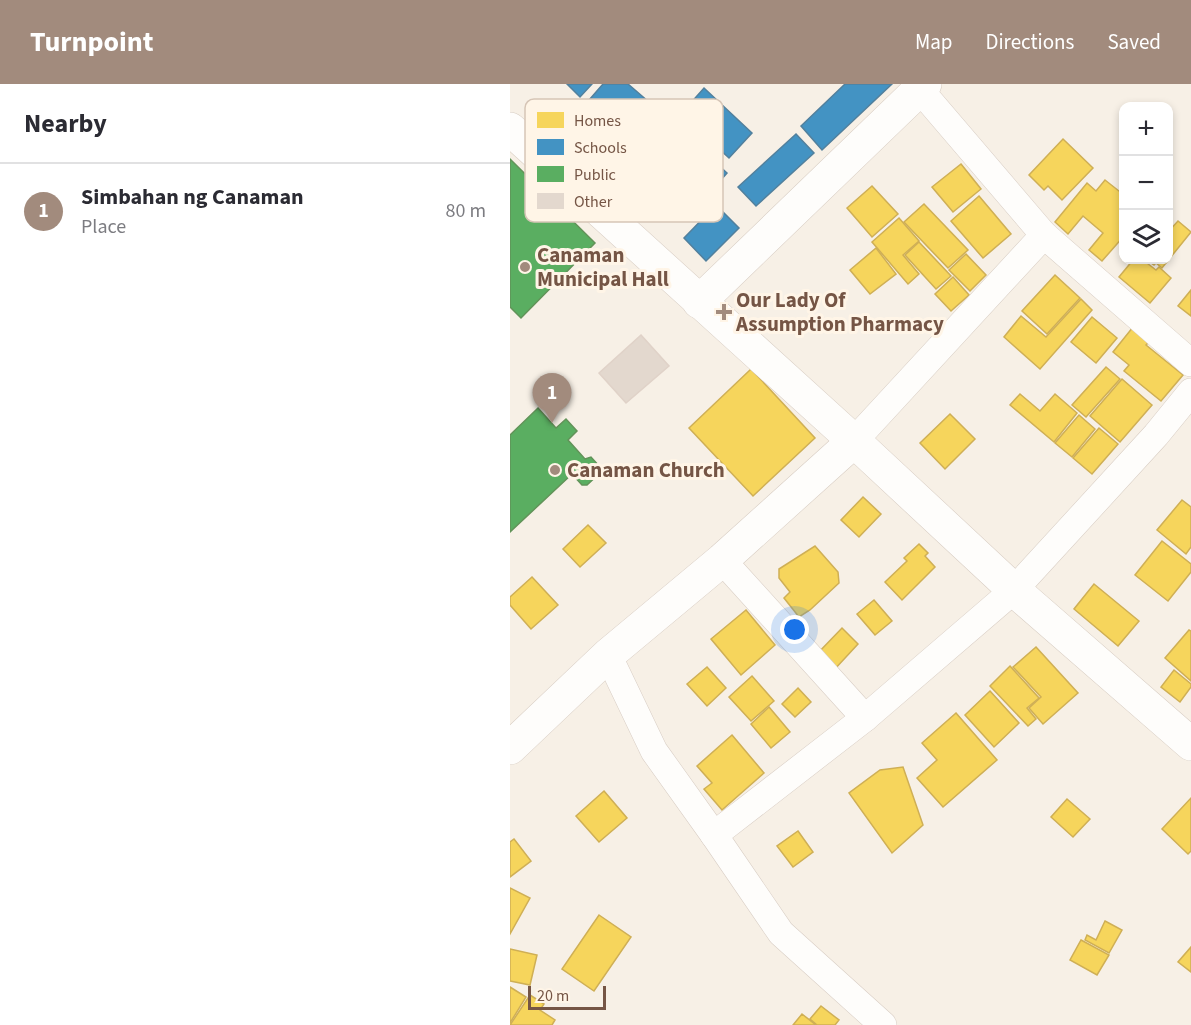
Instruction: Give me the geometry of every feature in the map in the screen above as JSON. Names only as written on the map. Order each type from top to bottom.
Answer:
[{"type":"street","points":[[699,302],[920,86],[1044,235],[1191,363]]},
{"type":"street","points":[[510,129],[525,143]]},
{"type":"street","points":[[612,222],[854,441],[1014,590],[1191,744]]},
{"type":"street","points":[[510,748],[608,655],[722,560],[854,441],[1044,235]]},
{"type":"street","points":[[714,835],[865,718],[1014,590],[1156,435],[1191,392]]},
{"type":"street","points":[[722,560],[865,718]]},
{"type":"street","points":[[608,655],[654,751],[781,933],[883,1025]]},
{"type":"building: Homes","points":[[1063,139],[1093,168],[1062,200],[1048,186],[1044,190],[1029,175]]},
{"type":"building: Homes","points":[[961,164],[981,189],[953,212],[932,187]]},
{"type":"building: Homes","points":[[1105,180],[1119,191],[1119,242],[1102,261],[1089,250],[1103,233],[1083,216],[1068,234],[1055,222],[1087,183],[1096,191]]},
{"type":"building: Homes","points":[[872,186],[898,214],[872,237],[847,208]]},
{"type":"building: Homes","points":[[979,196],[1011,234],[983,258],[951,221]]},
{"type":"building: Homes","points":[[924,204],[968,250],[948,268],[904,222]]},
{"type":"building: Homes","points":[[899,218],[919,241],[903,255],[919,274],[908,284],[872,242]]},
{"type":"building: Homes","points":[[1178,221],[1191,232],[1173,254],[1173,226]]},
{"type":"building: Homes","points":[[919,242],[951,276],[936,289],[905,255]]},
{"type":"building: Homes","points":[[876,248],[896,274],[870,294],[850,270]]},
{"type":"building: Homes","points":[[966,254],[986,275],[970,291],[949,270]]},
{"type":"building: Homes","points":[[1130,264],[1148,264],[1156,270],[1159,267],[1171,278],[1150,303],[1119,277]]},
{"type":"building: Homes","points":[[1055,275],[1080,298],[1047,334],[1022,311]]},
{"type":"building: Homes","points":[[953,277],[969,295],[951,311],[935,294]]},
{"type":"building: Homes","points":[[1191,290],[1191,316],[1178,306]]},
{"type":"building: Homes","points":[[1081,299],[1092,310],[1040,369],[1004,337],[1021,316],[1046,337]]},
{"type":"building: Homes","points":[[1092,317],[1117,338],[1096,363],[1071,342]]},
{"type":"building: Homes","points":[[1133,327],[1150,341],[1146,345],[1183,375],[1161,401],[1124,371],[1129,365],[1113,352]]},
{"type":"building: Homes","points":[[1106,367],[1120,379],[1086,417],[1072,405]]},
{"type":"building: Homes","points":[[751,369],[815,438],[753,496],[689,428]]},
{"type":"building: Homes","points":[[1122,379],[1152,405],[1120,442],[1090,416]]},
{"type":"building: Homes","points":[[1020,394],[1040,411],[1055,394],[1077,413],[1054,442],[1010,405]]},
{"type":"building: Homes","points":[[950,414],[975,439],[945,469],[920,443]]},
{"type":"building: Homes","points":[[1079,415],[1095,429],[1072,457],[1055,443]]},
{"type":"building: Homes","points":[[1099,428],[1118,444],[1092,474],[1073,458]]},
{"type":"building: Homes","points":[[863,497],[881,514],[859,537],[841,520]]},
{"type":"building: Homes","points":[[1182,500],[1191,507],[1191,547],[1186,554],[1157,530]]},
{"type":"building: Homes","points":[[588,525],[606,543],[580,567],[563,549]]},
{"type":"building: Homes","points":[[1162,541],[1191,564],[1191,572],[1168,601],[1135,575]]},
{"type":"building: Homes","points":[[919,544],[928,553],[925,556],[935,567],[902,600],[885,582],[907,561],[904,558]]},
{"type":"building: Homes","points":[[815,546],[838,572],[839,583],[799,617],[784,598],[790,592],[779,578],[779,569]]},
{"type":"building: Homes","points":[[532,577],[558,605],[531,629],[510,605],[510,597]]},
{"type":"building: Homes","points":[[1094,584],[1139,621],[1118,646],[1074,609]]},
{"type":"building: Homes","points":[[874,600],[892,621],[875,635],[857,614]]},
{"type":"building: Homes","points":[[746,610],[775,645],[741,675],[711,639]]},
{"type":"building: Homes","points":[[842,628],[858,644],[834,670],[817,654]]},
{"type":"building: Homes","points":[[1189,630],[1191,631],[1191,681],[1165,658]]},
{"type":"building: Homes","points":[[1036,647],[1078,693],[1043,724],[1029,708],[1041,697],[1013,667]]},
{"type":"building: Homes","points":[[1010,666],[1039,698],[1027,708],[1036,719],[1028,726],[990,686]]},
{"type":"building: Homes","points":[[707,667],[726,688],[707,706],[687,684]]},
{"type":"building: Homes","points":[[1174,670],[1191,684],[1180,702],[1161,687]]},
{"type":"building: Homes","points":[[752,676],[774,701],[751,721],[729,697]]},
{"type":"building: Homes","points":[[798,688],[811,702],[795,717],[782,704]]},
{"type":"building: Homes","points":[[990,691],[1019,723],[994,747],[965,715]]},
{"type":"building: Homes","points":[[769,707],[790,732],[771,748],[751,724]]},
{"type":"building: Homes","points":[[956,713],[997,760],[943,807],[917,778],[937,760],[922,743]]},
{"type":"building: Homes","points":[[732,735],[764,773],[722,810],[704,789],[712,783],[697,766]]},
{"type":"building: Homes","points":[[903,767],[923,825],[892,853],[849,793],[880,770]]},
{"type":"building: Homes","points":[[604,791],[627,818],[599,842],[576,816]]},
{"type":"building: Homes","points":[[1191,798],[1191,851],[1188,854],[1162,829]]},
{"type":"building: Homes","points":[[1067,799],[1090,819],[1073,837],[1051,817]]},
{"type":"building: Homes","points":[[798,831],[813,852],[793,867],[777,846]]},
{"type":"building: Homes","points":[[514,839],[531,861],[510,877],[510,842]]},
{"type":"building: Homes","points":[[510,888],[530,898],[510,934]]},
{"type":"building: Homes","points":[[599,915],[631,937],[594,991],[562,969]]},
{"type":"building: Homes","points":[[1105,921],[1122,930],[1109,953],[1085,940],[1087,935],[1096,940]]},
{"type":"building: Homes","points":[[1081,940],[1109,955],[1097,975],[1070,960]]},
{"type":"building: Homes","points":[[1191,947],[1191,972],[1178,962]]},
{"type":"building: Homes","points":[[510,949],[537,955],[530,985],[510,981]]},
{"type":"building: Homes","points":[[510,987],[526,997],[510,1023]]},
{"type":"building: Homes","points":[[530,995],[544,1004],[540,1010],[555,1020],[552,1025],[510,1025]]},
{"type":"building: Homes","points":[[821,1006],[839,1020],[835,1025],[817,1025],[810,1019]]},
{"type":"building: Homes","points":[[802,1014],[816,1025],[793,1025]]},
{"type":"building: Schools","points":[[567,84],[592,84],[580,97]]},
{"type":"building: Schools","points":[[603,84],[628,84],[645,99],[590,99]]},
{"type":"building: Schools","points":[[845,84],[892,84],[822,150],[801,126]]},
{"type":"building: Schools","points":[[704,88],[716,99],[694,99]]},
{"type":"building: Schools","points":[[723,106],[752,133],[729,158],[723,152]]},
{"type":"building: Schools","points":[[796,134],[814,153],[756,206],[738,187]]},
{"type":"building: Schools","points":[[723,212],[739,228],[706,261],[684,238],[700,222],[723,222]]},
{"type":"building: Public","points":[[510,159],[525,174],[525,222],[574,222],[595,243],[521,318],[510,307]]},
{"type":"building: Public","name":"Canaman Church","points":[[538,408],[556,428],[566,419],[577,431],[568,440],[585,459],[591,457],[601,468],[601,472],[587,485],[582,485],[572,474],[510,532],[510,435]]},
{"type":"building: Other","points":[[641,335],[669,366],[626,403],[599,373]]},
{"type":"place","name":"Canaman Municipal Hall","points":[[525,267]]},
{"type":"place","name":"Our Lady Of Assumption Pharmacy","points":[[724,312]]},
{"type":"place","name":"Simbahan ng Canaman","points":[[552,423]]},
{"type":"place","name":"Canaman Church","points":[[555,470]]}]
